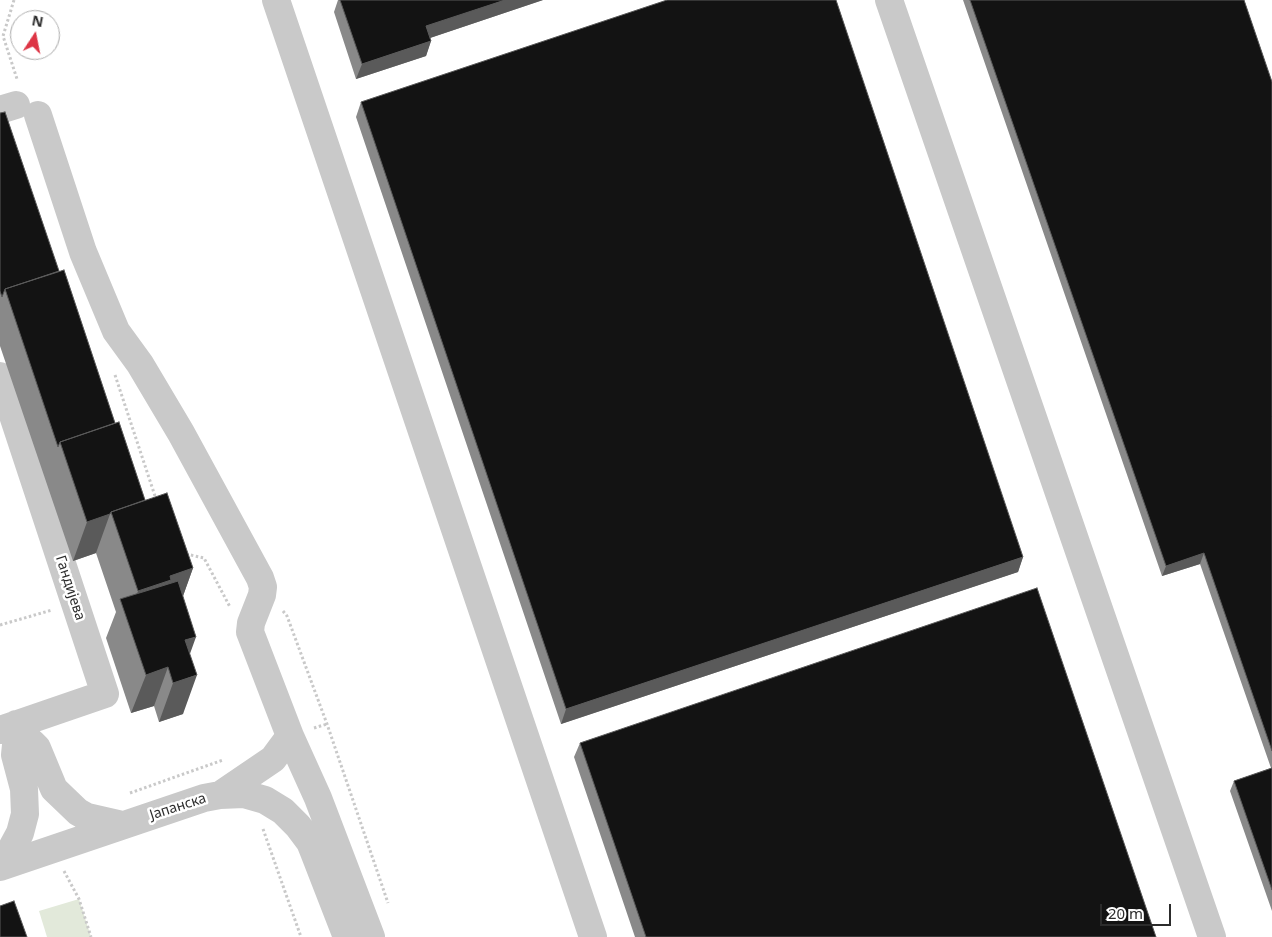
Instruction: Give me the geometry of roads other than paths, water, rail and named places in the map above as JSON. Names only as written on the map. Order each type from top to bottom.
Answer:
[{"type":"street","points":[[276,0],[593,937]]},
{"type":"street","points":[[889,0],[1212,937]]},
{"type":"street","points":[[18,110],[83,252],[116,331],[140,364],[181,433],[260,578],[263,587],[262,595],[251,623],[250,632],[290,736],[318,798],[325,858],[347,937]]},
{"type":"street","name":"Гандијева","points":[[0,376],[105,694],[12,731]]},
{"type":"street","points":[[12,731],[38,748],[54,789],[78,812],[87,817],[123,825]]},
{"type":"street","points":[[1,866],[20,832],[26,814],[24,789],[15,755],[16,745],[12,731]]},
{"type":"street","points":[[220,794],[273,759],[290,736]]},
{"type":"street","name":"Јапанска","points":[[1,866],[220,794],[244,794],[265,800],[283,811],[325,858]]},
{"type":"street","points":[[325,858],[371,937]]}]
